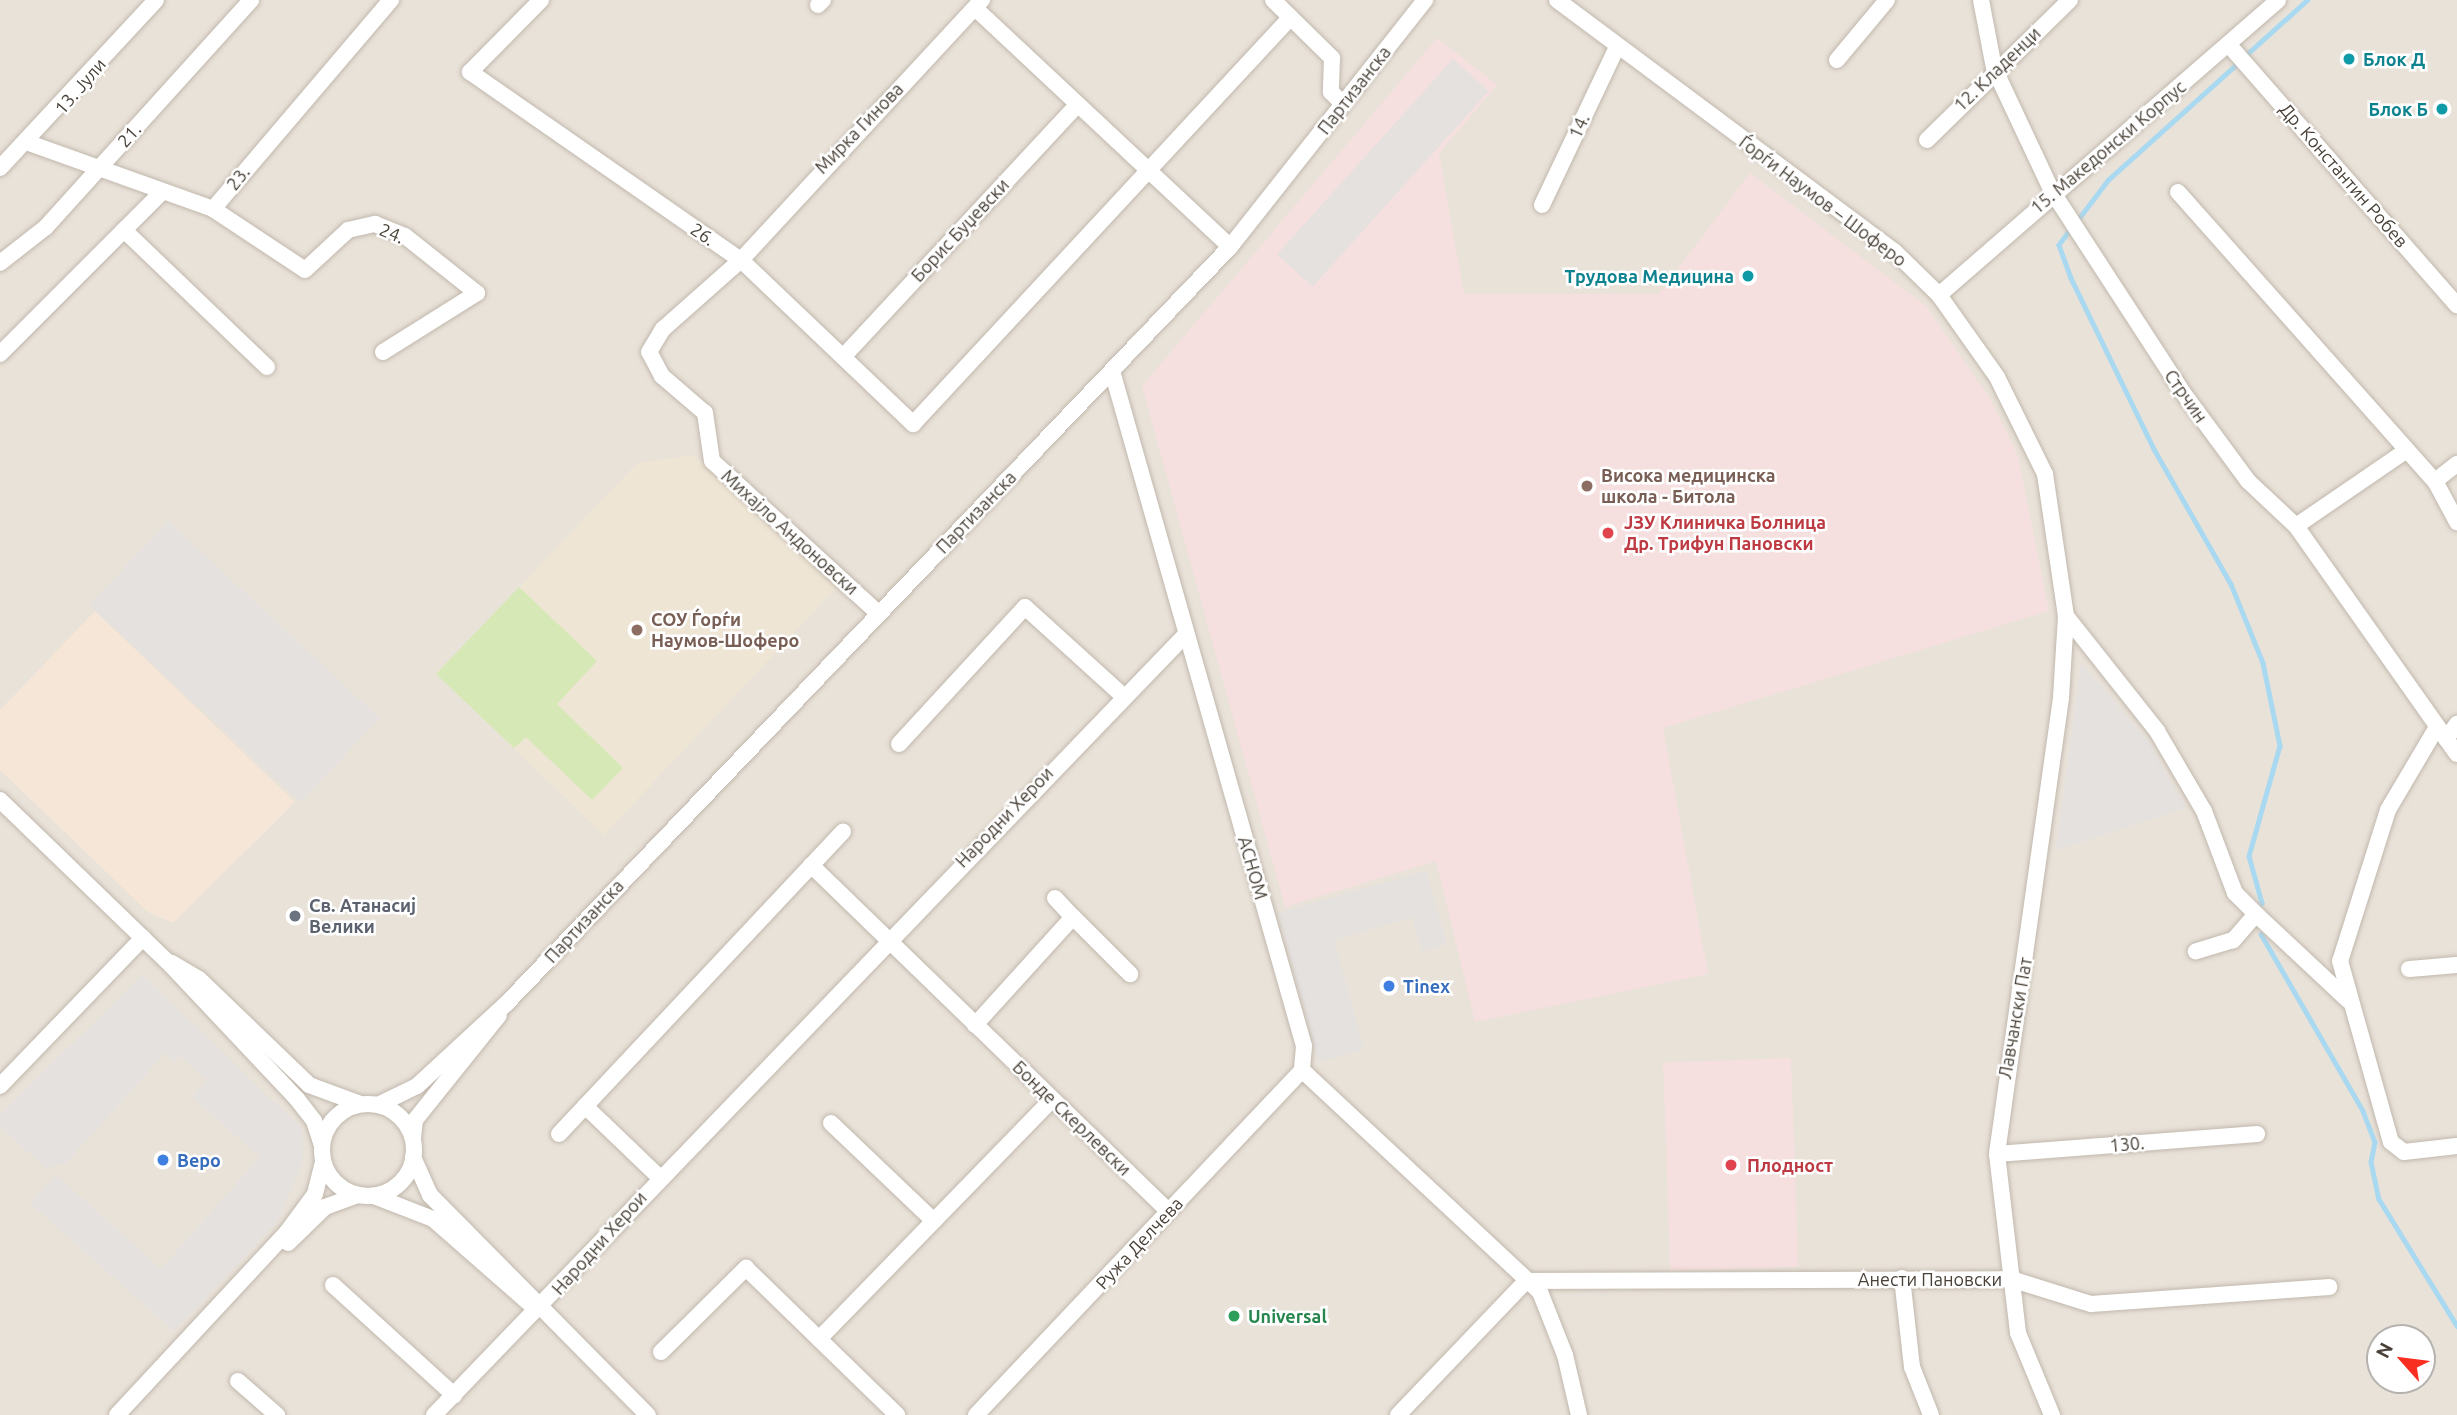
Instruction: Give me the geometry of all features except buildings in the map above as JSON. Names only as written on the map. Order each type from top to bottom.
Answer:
[{"type":"street","name":"13. Јули","points":[[0,168],[29,143],[156,0]]},
{"type":"street","name":"23.","points":[[213,209],[390,0]]},
{"type":"street","name":"26.","points":[[541,0],[470,72],[741,260],[913,424],[1150,169]]},
{"type":"street","points":[[1273,0],[1332,58],[1331,92],[1343,104]]},
{"type":"street","name":"Партизанска","points":[[370,1105],[417,1086],[506,1004],[1112,371],[1230,247],[1425,0]]},
{"type":"street","name":"Ѓорѓи Наумов – Шоферо","points":[[1557,0],[1616,47],[1895,252],[1939,295],[1997,377],[2045,474],[2066,616]]},
{"type":"street","points":[[1836,60],[1887,0]]},
{"type":"street","name":"Стрчин","points":[[1981,0],[1994,68],[2052,191],[2226,451],[2296,526],[2457,754]]},
{"type":"street","name":"12. Кладенци","points":[[1927,139],[1994,68],[2070,0]]},
{"type":"street","name":"15. Македонски Корпус","points":[[1939,295],[2052,191],[2229,45],[2278,0]]},
{"type":"street","name":"21.","points":[[0,263],[46,228],[246,2]]},
{"type":"street","points":[[978,4],[1078,104],[1230,247]]},
{"type":"street","name":"Мирка Гинова","points":[[741,260],[978,4]]},
{"type":"street","points":[[1150,169],[1291,17]]},
{"type":"street","name":"Др. Константин Робев","points":[[2229,45],[2457,305]]},
{"type":"street","name":"14.","points":[[1542,205],[1616,47]]},
{"type":"street","name":"Борис Буџевски","points":[[843,357],[1078,104]]},
{"type":"street","points":[[29,143],[101,166],[161,193],[213,209]]},
{"type":"street","points":[[2178,192],[2404,452],[2435,481],[2457,522]]},
{"type":"street","points":[[0,355],[161,193]]},
{"type":"street","name":"24.","points":[[213,209],[305,270],[348,230],[375,224],[405,236],[477,293],[383,352]]},
{"type":"street","points":[[124,230],[267,368]]},
{"type":"street","name":"Михајло Андоновски","points":[[741,260],[653,340],[653,365],[705,413],[712,461],[878,613]]},
{"type":"street","name":"АСНОМ","points":[[1112,371],[1304,1046],[1302,1070]]},
{"type":"street","points":[[2296,526],[2404,452]]},
{"type":"street","points":[[2435,481],[2457,464]]},
{"type":"street","points":[[899,744],[1025,607],[1122,695]]},
{"type":"street","points":[[2066,616],[2157,731],[2204,811],[2235,893],[2348,1000]]},
{"type":"street","name":"Лавчански Пат","points":[[2052,1415],[2018,1333],[1997,1154],[2005,1061],[2055,770],[2066,616]]},
{"type":"street","name":"Народни Херои","points":[[434,1415],[538,1309],[659,1177],[886,939],[1122,695],[1186,634]]},
{"type":"street","points":[[2457,724],[2441,733],[2388,810],[2340,961],[2348,1000],[2396,1149],[2457,1146]]},
{"type":"street","points":[[0,800],[167,961],[297,1099],[314,1121],[322,1153],[335,1183],[433,1219],[538,1309]]},
{"type":"street","points":[[559,1134],[843,832]]},
{"type":"street","points":[[811,865],[886,939]]},
{"type":"street","points":[[1055,898],[1130,974]]},
{"type":"street","points":[[2196,951],[2232,940],[2256,914]]},
{"type":"street","points":[[975,1025],[1073,917]]},
{"type":"street","points":[[0,1086],[143,938]]},
{"type":"street","name":"Бонде Скерлевски","points":[[886,939],[1168,1211]]},
{"type":"street","points":[[167,961],[199,979],[309,1085],[401,1118],[430,1195],[538,1309],[648,1415]]},
{"type":"street","points":[[2409,969],[2457,965]]},
{"type":"street","name":"Партизанска","points":[[413,1149],[415,1120],[506,1004]]},
{"type":"street","points":[[1302,1070],[1540,1293],[1566,1355],[1579,1415]]},
{"type":"street","name":"Ружа Делчева","points":[[976,1415],[1302,1070]]},
{"type":"street","points":[[819,1339],[1052,1099]]},
{"type":"street","points":[[117,1415],[308,1203],[335,1118],[370,1105]]},
{"type":"street","name":"Народни Херои","points":[[585,1106],[659,1177]]},
{"type":"street","points":[[831,1124],[934,1221]]},
{"type":"street","name":"130.","points":[[1997,1154],[2257,1134]]},
{"type":"street","points":[[234,1286],[326,1207],[400,1183],[413,1149]]},
{"type":"street","points":[[662,1352],[746,1268],[897,1415]]},
{"type":"street","points":[[1902,1278],[1912,1367],[1931,1415]]},
{"type":"street","name":"Анести Пановски","points":[[1526,1281],[2011,1279],[2091,1304],[2329,1287]]},
{"type":"street","points":[[1398,1415],[1526,1281]]},
{"type":"street","points":[[333,1284],[454,1395]]},
{"type":"street","points":[[238,1381],[277,1415]]},
{"type":"shaded area","points":[[0,0],[2457,0],[2457,1415],[0,1415]]},
{"type":"shaded area","name":"ЈЗУ Клиничка Болница Др. Трифун Пановски","points":[[1437,38],[1497,85],[1439,154],[1464,294],[1659,294],[1750,173],[1926,306],[1990,399],[2018,456],[2049,611],[1663,728],[1708,974],[1475,1022],[1436,861],[1285,907],[1142,386]]},
{"type":"shaded area","points":[[1453,59],[1489,91],[1313,287],[1277,254]]},
{"type":"shaded area","name":"СОУ Ѓорѓи Наумов-Шоферо","points":[[694,455],[837,587],[604,835],[436,674],[637,463]]},
{"type":"shaded area","points":[[168,521],[379,718],[301,802],[90,605]]},
{"type":"shaded area","points":[[95,611],[295,802],[173,923],[148,912],[0,770],[0,710]]},
{"type":"shaded area","points":[[2081,663],[2148,741],[2186,808],[2056,850]]},
{"type":"shaded area","points":[[1426,871],[1447,944],[1422,951],[1412,917],[1334,940],[1364,1049],[1319,1062],[1278,913]]},
{"type":"shaded area","name":"Веро","points":[[142,975],[301,1128],[303,1143],[302,1163],[277,1222],[174,1331],[30,1203],[56,1175],[161,1269],[260,1157],[192,1097],[207,1080],[180,1056],[175,1062],[165,1053],[66,1163],[46,1168],[0,1127],[0,1115]]},
{"type":"shaded area","name":"Плодност","points":[[1791,1058],[1798,1267],[1670,1271],[1663,1062]]},
{"type":"green space","points":[[519,587],[597,661],[557,704],[623,768],[592,800],[526,737],[514,748],[436,674]]},
{"type":"waterway","points":[[2245,56],[2307,0]]},
{"type":"waterway","points":[[2076,222],[2108,180],[2239,62]]},
{"type":"waterway","points":[[2071,229],[2059,245],[2070,276],[2154,449],[2231,584],[2263,663],[2280,746],[2249,856],[2262,903]]},
{"type":"waterway","points":[[2261,934],[2363,1111],[2375,1142],[2371,1162],[2379,1199],[2457,1326]]},
{"type":"place","name":"Блок Д","points":[[2349,59]]},
{"type":"place","name":"Блок Б","points":[[2442,109]]},
{"type":"place","name":"Трудова Медицина","points":[[1748,276]]},
{"type":"place","name":"Висока медицинска школа - Битола","points":[[1587,486]]},
{"type":"place","name":"ЈЗУ Клиничка Болница Др. Трифун Пановски","points":[[1608,533]]},
{"type":"place","name":"СОУ Ѓорѓи Наумов-Шоферо","points":[[637,630]]},
{"type":"place","name":"Св. Атанасиј Велики","points":[[295,916]]},
{"type":"place","name":"Tinex","points":[[1389,986]]},
{"type":"place","name":"Веро","points":[[163,1160]]},
{"type":"place","name":"Плодност","points":[[1731,1165]]},
{"type":"place","name":"Universal","points":[[1234,1316]]}]
